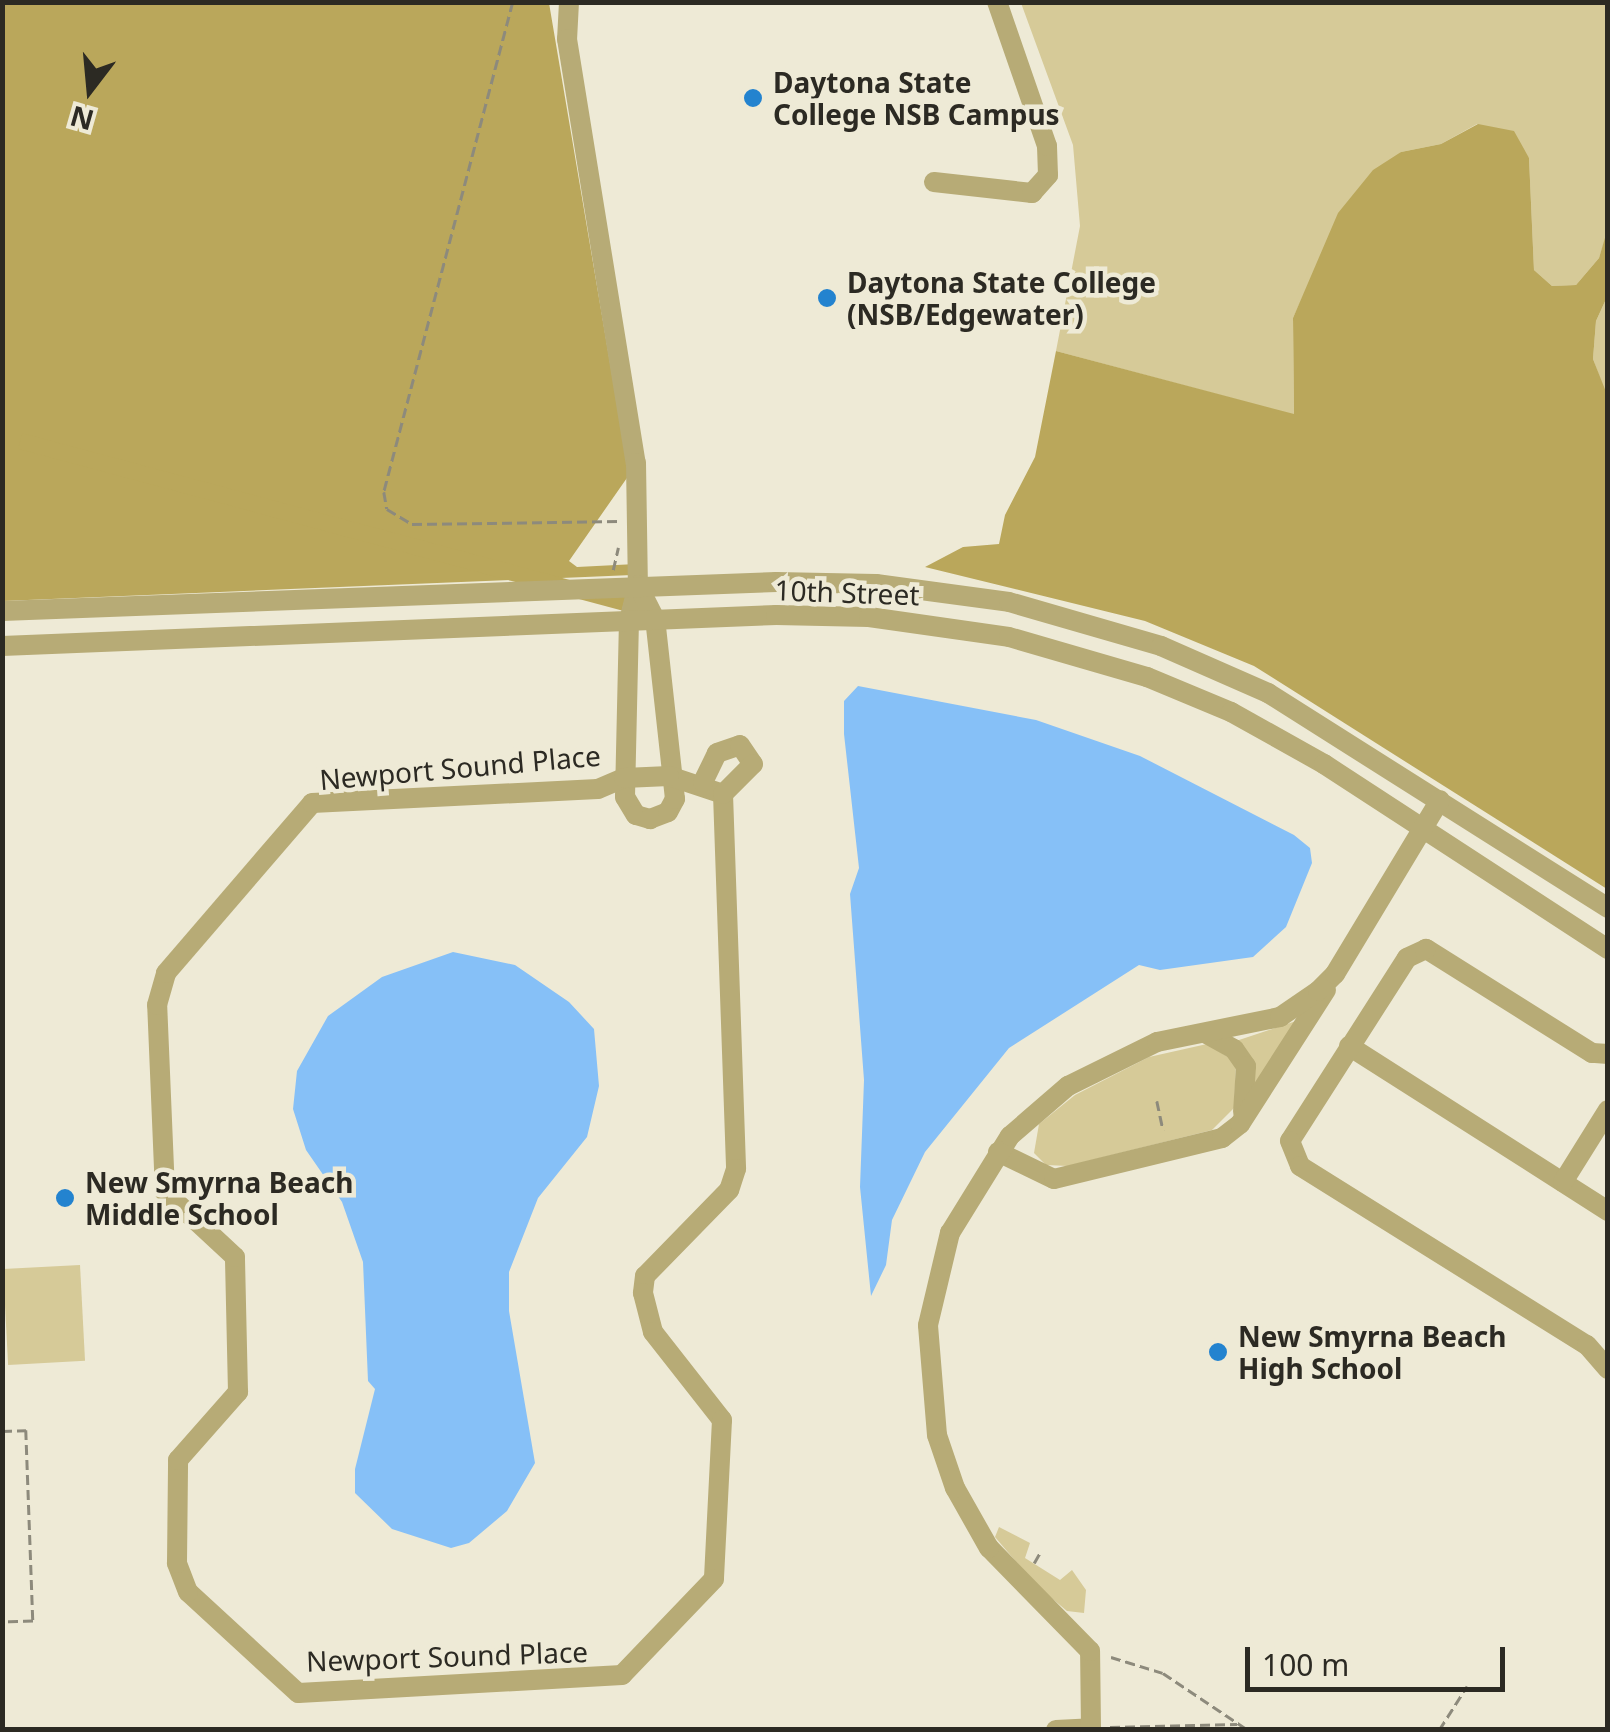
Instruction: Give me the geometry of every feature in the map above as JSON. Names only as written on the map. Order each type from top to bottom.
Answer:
[{"type":"street","points":[[569,2],[567,39],[636,464],[638,585]]},
{"type":"street","points":[[934,182],[1032,193],[1048,175],[1046,146],[997,2]]},
{"type":"street","name":"10th Street","points":[[2,611],[638,585],[876,584],[956,592],[1088,622],[1268,693],[1608,908]]},
{"type":"street","name":"Newport Sound Place","points":[[638,585],[655,619],[660,708],[673,804],[650,819],[630,810],[624,778],[630,710],[629,620],[638,585]]},
{"type":"street","name":"10th Street","points":[[2,646],[655,619],[869,616],[1009,637],[1088,658],[1231,712],[1608,949]]},
{"type":"street","points":[[630,710],[660,708]]},
{"type":"street","points":[[702,782],[718,754],[740,745],[753,764],[723,794]]},
{"type":"street","name":"Newport Sound Place","points":[[669,776],[702,782],[723,794],[736,1169],[729,1190],[645,1276],[644,1293],[653,1332],[722,1420],[714,1579],[622,1675],[298,1693],[188,1592],[178,1563],[178,1460],[238,1392],[235,1257],[164,1192],[157,1005],[166,973],[312,804],[598,789],[624,778],[669,776]]},
{"type":"street","points":[[998,1152],[1036,1173],[1063,1178],[1196,1148],[1240,1124],[1440,800]]},
{"type":"street","points":[[1608,1054],[1592,1053],[1426,948],[1406,958],[1295,1130],[1291,1155],[1586,1345],[1608,1369]]},
{"type":"street","points":[[1056,1730],[1091,1728],[1090,1651],[989,1548],[955,1488],[932,1412],[928,1325],[934,1282],[963,1206],[998,1152],[1049,1098],[1088,1073],[1157,1042],[1280,1017],[1335,974]]},
{"type":"street","points":[[1203,1032],[1234,1049],[1246,1066],[1240,1124]]},
{"type":"street","points":[[1349,1046],[1608,1211]]},
{"type":"street","points":[[1562,1182],[1608,1110]]},
{"type":"path","points":[[513,2],[384,492],[387,510],[412,524],[613,516],[621,532],[610,586]]},
{"type":"path","points":[[1157,1101],[1166,1142]]},
{"type":"path","points":[[2,1431],[26,1430],[33,1621],[2,1622]]},
{"type":"path","points":[[1034,1563],[1042,1552]]},
{"type":"path","points":[[1090,1651],[1162,1673],[1248,1730]]},
{"type":"path","points":[[1439,1730],[1467,1686]]},
{"type":"path","points":[[1091,1728],[1239,1724]]},
{"type":"shaded area","points":[[3,3],[549,3],[629,475],[569,561],[577,567],[636,564],[632,575],[3,601]]},
{"type":"shaded area","points":[[1021,3],[1607,3],[1608,231],[1599,258],[1576,285],[1552,286],[1534,270],[1529,158],[1477,124],[1441,144],[1401,152],[1313,274],[1293,318],[1294,415],[1056,351],[1080,226],[1073,145]]},
{"type":"shaded area","points":[[1478,124],[1514,131],[1529,158],[1534,270],[1552,286],[1576,285],[1599,258],[1607,231],[1607,297],[1596,321],[1593,359],[1608,397],[1607,889],[1254,666],[1145,621],[925,567],[963,547],[999,544],[1005,515],[1035,457],[1056,351],[1294,414],[1293,318],[1338,213],[1373,170],[1401,152],[1441,144]]},
{"type":"shaded area","points":[[1607,297],[1607,397],[1593,359],[1596,321]]},
{"type":"shaded area","points":[[22,433],[626,595],[622,610],[18,449]]},
{"type":"shaded area","points":[[1296,1021],[1255,1086],[1236,1041]]},
{"type":"shaded area","points":[[1207,1044],[1236,1062],[1234,1108],[1212,1130],[1068,1166],[1046,1165],[1034,1153],[1039,1124],[1075,1095],[1149,1057]]},
{"type":"shaded area","points":[[80,1265],[85,1361],[8,1365],[3,1269]]},
{"type":"shaded area","points":[[999,1527],[1030,1543],[1025,1558],[1060,1580],[1072,1570],[1086,1590],[1084,1613],[1067,1611],[1036,1585],[995,1537]]},
{"type":"water","points":[[858,686],[1036,720],[1140,756],[1294,835],[1310,848],[1312,863],[1286,927],[1253,957],[1160,970],[1139,965],[1009,1048],[925,1152],[892,1220],[886,1265],[871,1296],[860,1187],[864,1080],[850,894],[859,868],[844,734],[844,701]]},
{"type":"water","points":[[453,952],[515,965],[569,1002],[594,1029],[599,1086],[587,1137],[538,1198],[509,1272],[509,1311],[535,1463],[507,1511],[469,1543],[451,1548],[392,1529],[355,1493],[355,1469],[375,1389],[368,1381],[363,1262],[342,1202],[306,1150],[293,1109],[297,1071],[328,1016],[382,977]]},
{"type":"place","name":"Daytona State College NSB Campus","points":[[753,98]]},
{"type":"place","name":"Daytona State College (NSB/Edgewater)","points":[[827,298]]},
{"type":"place","name":"New Smyrna Beach Middle School","points":[[65,1198]]},
{"type":"place","name":"New Smyrna Beach High School","points":[[1218,1352]]}]
